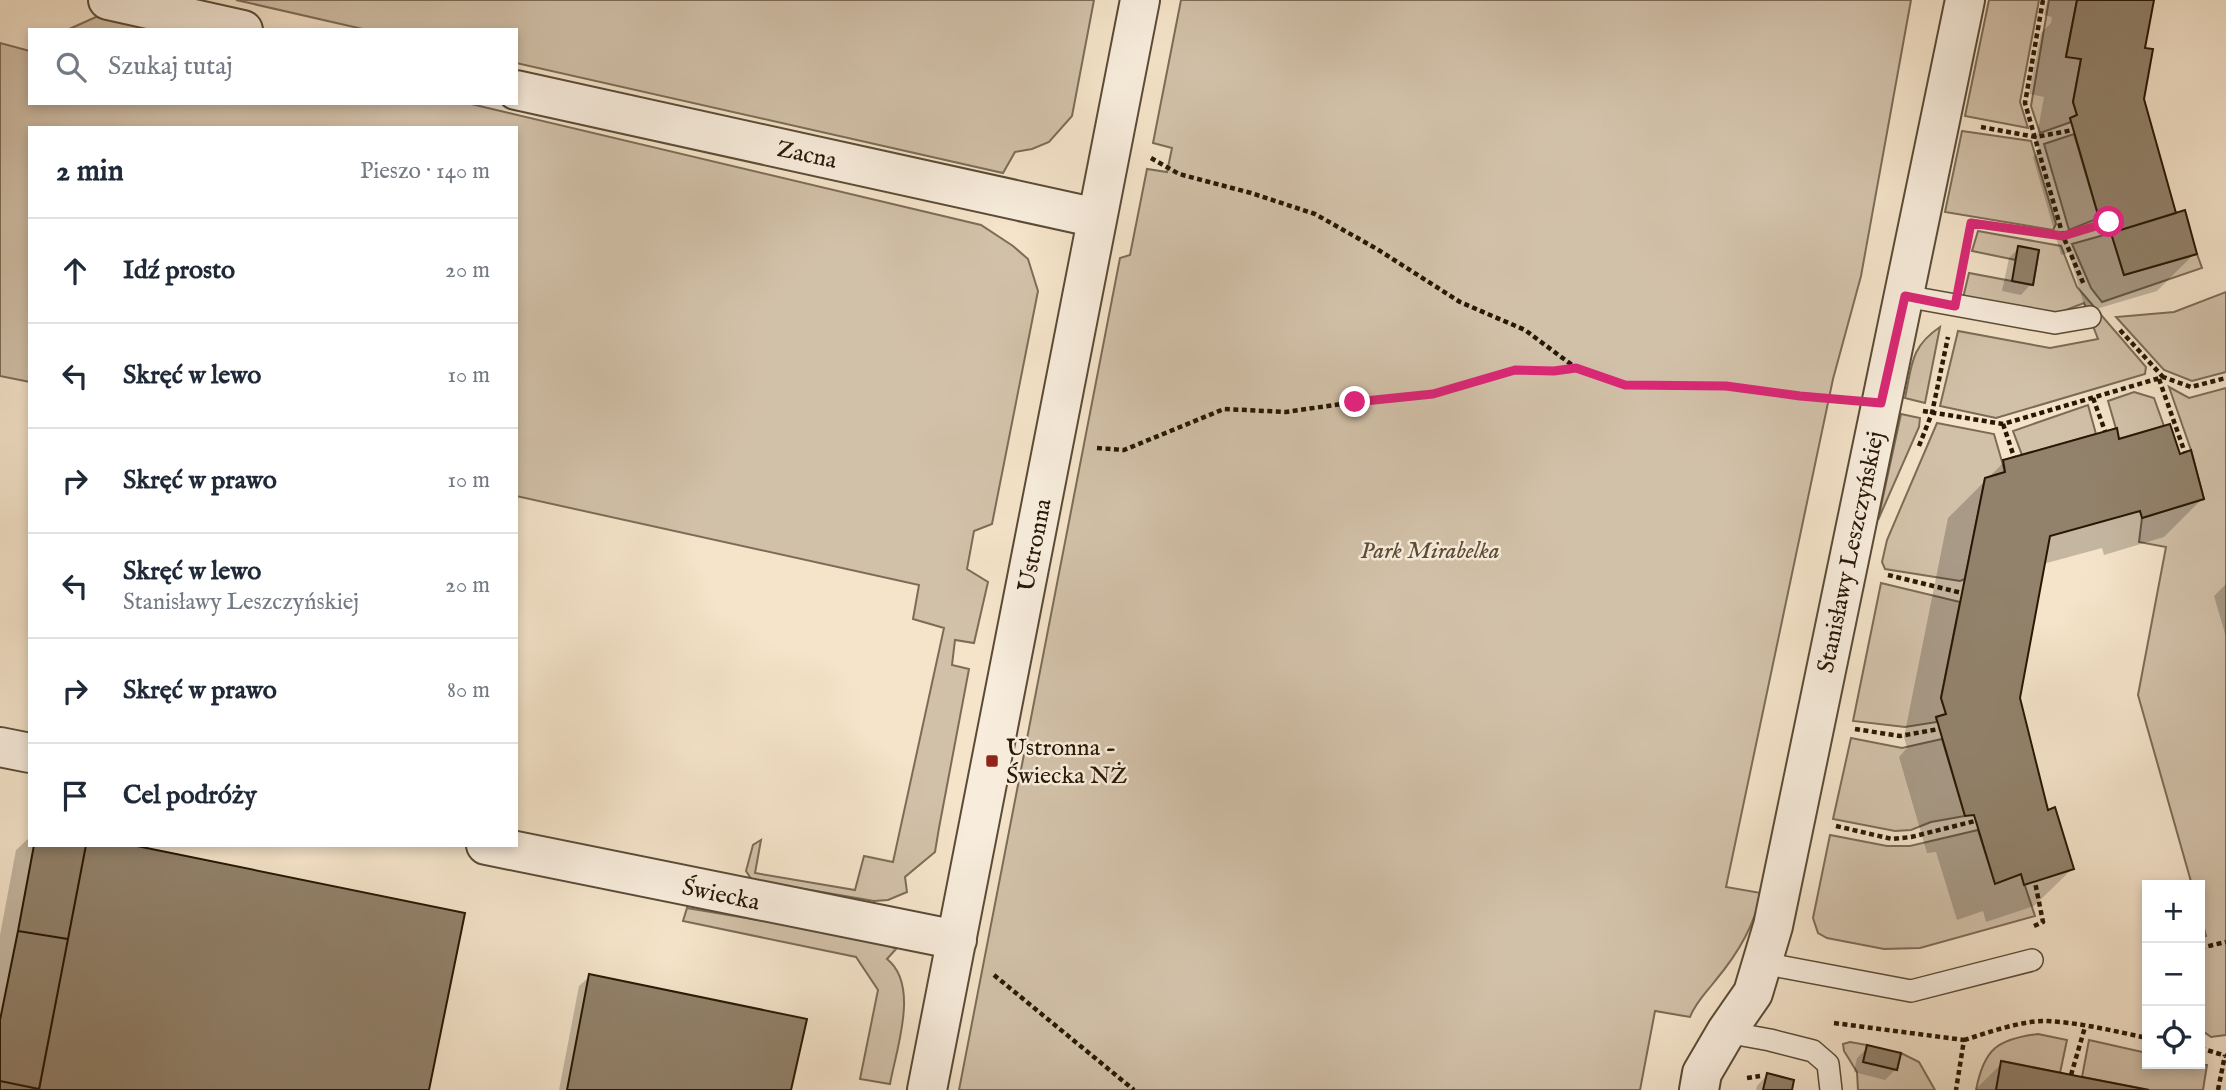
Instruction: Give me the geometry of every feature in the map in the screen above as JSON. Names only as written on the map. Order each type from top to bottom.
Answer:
[{"type":"street","points":[[108,0],[234,28]]},
{"type":"street","name":"Ustronna","points":[[927,1090],[1140,0]]},
{"type":"street","name":"Stanisławy Leszczyńskiej","points":[[1699,1090],[1702,1073],[1753,993],[1773,926],[1965,0]]},
{"type":"street","name":"Zacna","points":[[518,90],[1097,218]]},
{"type":"street","points":[[0,747],[28,753]]},
{"type":"street","name":"Świecka","points":[[496,847],[957,940]]},
{"type":"lane","points":[[1905,296],[2055,323],[2090,317]]},
{"type":"lane","points":[[1762,963],[1912,991],[2032,960]]},
{"type":"lane","points":[[1726,1032],[1813,1051],[1828,1064],[1831,1090]]},
{"type":"path","points":[[2043,0],[2025,103],[2063,236],[2086,290]]},
{"type":"path","points":[[1942,120],[2036,138],[2073,130]]},
{"type":"path","points":[[1141,152],[1179,174],[1315,214],[1377,249],[1460,302],[1525,330],[1576,368],[1625,385],[1726,386],[1881,403],[2003,424],[2161,378],[2191,387],[2226,378]]},
{"type":"path","points":[[1914,458],[1932,413],[1971,223],[2063,236],[2109,222]]},
{"type":"path","points":[[2113,321],[2161,378],[2185,453]]},
{"type":"path","points":[[1083,446],[1124,450],[1224,409],[1286,412],[1433,394],[1515,370],[1554,371],[1576,368]]},
{"type":"path","points":[[2093,398],[2105,431]]},
{"type":"path","points":[[2003,424],[2014,457]]},
{"type":"path","points":[[1886,575],[1962,593]]},
{"type":"path","points":[[1844,727],[1900,736],[1940,729]]},
{"type":"path","points":[[1825,823],[1892,839],[1975,821]]},
{"type":"path","points":[[2035,882],[2043,922]]},
{"type":"path","points":[[2205,947],[2226,942]]},
{"type":"path","points":[[994,975],[1134,1090]]},
{"type":"path","points":[[1830,1022],[1964,1040],[1992,1031],[2042,1021],[2142,1037]]},
{"type":"path","points":[[2071,1075],[2085,1027]]},
{"type":"path","points":[[1956,1090],[1964,1040]]},
{"type":"path","points":[[2205,1049],[2224,1055]]},
{"type":"path","points":[[2218,1090],[2226,1050]]},
{"type":"green space","points":[[236,0],[1094,0],[1072,116],[1049,142],[1015,152],[1003,173],[518,63],[518,28],[358,28]]},
{"type":"green space","name":"Park Mirabelka","points":[[1181,0],[1911,0],[1861,276],[1833,379],[1726,887],[1761,893],[1749,928],[1737,951],[1698,1002],[1690,1017],[1655,1011],[1640,1090],[959,1090],[1120,258],[1130,255],[1147,169],[1167,172],[1172,148],[1153,143]]},
{"type":"green space","points":[[1989,0],[2039,0],[2020,102],[2028,128],[1965,116]]},
{"type":"green space","points":[[2049,0],[2077,0],[2066,56],[2081,59],[2073,102],[2077,115],[2070,118],[2071,122],[2040,133],[2031,106]]},
{"type":"green space","points":[[98,16],[148,28],[71,28]]},
{"type":"green space","points":[[0,43],[28,50],[28,105],[475,105],[981,225],[1028,259],[1038,291],[992,524],[974,531],[967,569],[988,582],[974,643],[955,640],[952,665],[969,669],[935,852],[905,877],[907,892],[888,900],[874,901],[752,880],[746,871],[753,845],[761,840],[755,873],[855,890],[864,856],[893,862],[944,628],[913,619],[919,585],[518,496],[518,126],[28,126],[28,382],[0,376]]},
{"type":"green space","points":[[1962,131],[2031,141],[2056,224],[2053,230],[1945,212]]},
{"type":"green space","points":[[2074,134],[2099,218],[2069,230],[2044,144]]},
{"type":"green space","points":[[1978,231],[2061,246],[2077,287],[2146,367],[2145,374],[1996,418],[1940,406],[1958,331],[2050,348],[2098,339],[2084,303],[2058,313],[1963,298],[1969,273],[2033,285],[2039,250],[2019,246],[2016,260],[1972,251]]},
{"type":"green space","points":[[2111,233],[2124,275],[2197,254],[2202,268],[2102,302],[2091,288],[2072,244]]},
{"type":"green space","points":[[2226,292],[2226,372],[2192,381],[2164,370],[2116,317],[2174,312]]},
{"type":"green space","points":[[1940,327],[1925,403],[1905,398],[1914,358],[1923,342]]},
{"type":"green space","points":[[2169,387],[2189,398],[2226,388],[2226,1035],[2211,1037],[2205,1033],[2205,880],[2191,880],[2138,695],[2166,547],[2139,542],[2142,518],[2204,499],[2191,450]]},
{"type":"green space","points":[[2134,392],[2154,398],[2164,426],[2119,439],[2108,401]]},
{"type":"green space","points":[[2088,405],[2096,434],[2022,455],[2013,431]]},
{"type":"green space","points":[[1901,414],[1920,418],[1919,427],[1878,520]]},
{"type":"green space","points":[[1937,423],[1994,434],[2005,472],[1985,478],[1965,579],[1960,581],[1885,569],[1882,562],[1887,540]]},
{"type":"green space","points":[[1881,583],[1960,602],[1941,698],[1946,714],[1936,717],[1937,722],[1905,727],[1853,721]]},
{"type":"green space","points":[[1851,738],[1902,748],[1942,739],[1965,816],[1931,822],[1911,830],[1895,831],[1833,819]]},
{"type":"green space","points":[[1978,830],[1995,883],[2021,874],[2035,916],[1920,948],[1884,949],[1827,938],[1818,933],[1813,918],[1830,835],[1887,846],[1910,846]]},
{"type":"green space","points":[[687,908],[881,941],[896,949],[887,959],[897,970],[904,1001],[890,1084],[860,1079],[878,990],[856,957],[683,921]]},
{"type":"green space","points":[[2038,1034],[2067,1040],[2060,1073],[2002,1061],[1996,1090],[1976,1090],[1983,1065],[1995,1048],[2012,1039]]},
{"type":"green space","points":[[2089,1040],[2142,1052],[2142,1069],[2205,1069],[2207,1065],[2203,1090],[2149,1090],[2082,1077]]},
{"type":"green space","points":[[1850,1042],[1867,1045],[1864,1062],[1897,1070],[1901,1053],[1919,1062],[1935,1090],[1858,1090],[1857,1072],[1844,1051],[1843,1044]]},
{"type":"building","points":[[2077,0],[2154,0],[2145,48],[2153,49],[2144,99],[2176,213],[2111,233],[2107,216],[2099,218],[2070,118],[2077,115],[2073,102],[2081,59],[2066,57]]},
{"type":"building","points":[[2185,210],[2197,254],[2124,275],[2111,233]]},
{"type":"building","points":[[2018,246],[2039,250],[2033,285],[2012,281]]},
{"type":"building","points":[[2170,424],[2180,454],[2191,450],[2204,499],[2142,518],[2140,511],[2050,536],[2020,698],[2048,810],[2055,807],[2074,869],[2024,885],[2021,874],[1995,884],[1974,815],[1965,816],[1936,717],[1946,714],[1941,698],[1985,478],[2005,472],[2003,460],[2117,428],[2119,439]]},
{"type":"building","points":[[34,847],[86,847],[68,939],[18,931]]},
{"type":"building","points":[[86,847],[142,847],[465,913],[429,1090],[39,1090]]},
{"type":"building","points":[[18,931],[68,939],[39,1089],[0,1081],[0,1020]]},
{"type":"building","points":[[589,974],[807,1019],[791,1090],[567,1090]]},
{"type":"building","points":[[1867,1045],[1901,1053],[1897,1070],[1863,1062]]},
{"type":"building","points":[[2001,1061],[2082,1077],[2149,1090],[1996,1090]]},
{"type":"building","points":[[1767,1073],[1794,1080],[1792,1090],[1763,1090]]},
{"type":"building","points":[[0,1081],[39,1089],[39,1090],[0,1090]]},
{"type":"place","name":"Ustronna - Świecka NŻ","points":[[992,761]]},
{"type":"route","points":[[1355,402],[1433,394],[1515,370],[1554,371],[1576,368],[1625,385],[1726,386],[1881,403],[1905,296],[1955,306],[1971,223],[2063,236],[2109,222]]}]
